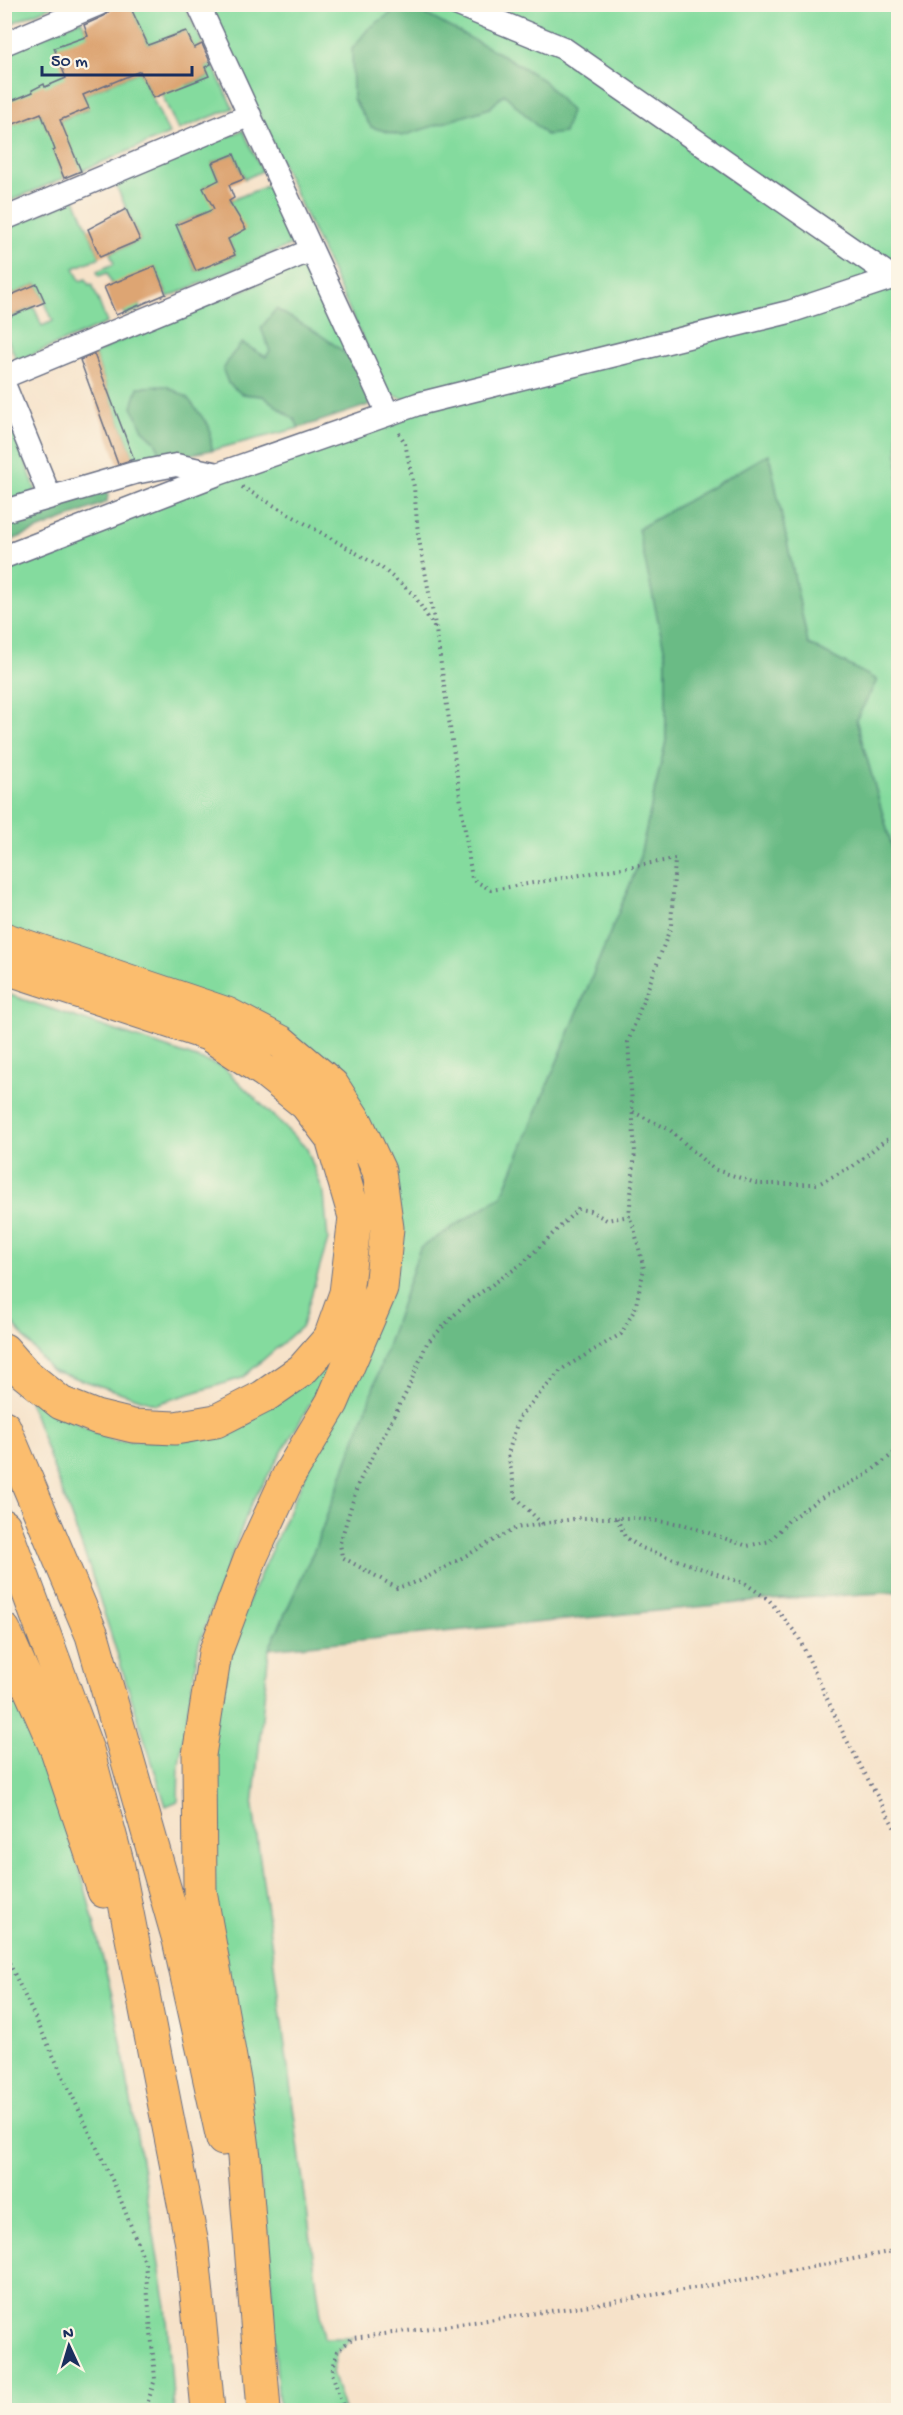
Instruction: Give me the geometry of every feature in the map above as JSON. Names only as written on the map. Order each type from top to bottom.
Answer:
[{"type":"highway","points":[[4,939],[228,1014],[281,1042],[332,1085],[357,1124],[379,1171],[387,1228],[381,1289],[332,1403],[289,1475],[251,1557],[215,1653],[199,1755],[200,1891],[236,2086],[244,2157],[264,2410]]},
{"type":"highway","points":[[4,967],[208,1034],[266,1072],[306,1104],[332,1138],[354,1217],[346,1293],[330,1338],[302,1370],[263,1397],[216,1421],[174,1428],[133,1426],[96,1417],[62,1402],[24,1373],[4,1350]]},
{"type":"highway","points":[[4,1427],[92,1635],[179,1940],[251,2267]]},
{"type":"highway","points":[[4,1526],[88,1753],[117,1862],[154,2041],[192,2244],[208,2410]]},
{"type":"highway","points":[[4,1630],[57,1750],[154,2041]]},
{"type":"street","points":[[4,44],[99,4]]},
{"type":"street","points":[[198,4],[388,414]]},
{"type":"street","points":[[456,4],[563,48],[897,278]]},
{"type":"street","points":[[4,219],[250,116]]},
{"type":"street","points":[[4,377],[312,250]]},
{"type":"street","points":[[4,557],[218,474],[418,404],[789,312],[897,278]]},
{"type":"street","points":[[4,384],[50,497]]},
{"type":"street","points":[[4,511],[134,473],[176,465],[218,474]]},
{"type":"path","points":[[388,414],[405,443],[414,487],[418,534],[436,630],[472,879],[491,890],[675,859],[671,926],[628,1042],[635,1152],[629,1216],[644,1269],[635,1309],[621,1334],[562,1369],[519,1417],[508,1454],[516,1497],[542,1524]]},
{"type":"path","points":[[218,474],[382,568],[414,595],[436,630]]},
{"type":"path","points":[[633,1112],[670,1130],[713,1169],[759,1184],[818,1184],[853,1166],[884,1141],[898,1136]]},
{"type":"path","points":[[629,1216],[607,1220],[578,1209],[522,1264],[467,1302],[427,1342],[406,1391],[358,1484],[340,1543],[342,1557],[397,1588],[420,1581],[516,1528],[580,1518],[617,1518],[681,1524],[747,1546],[770,1541],[789,1520],[819,1499],[866,1475],[898,1450]]},
{"type":"path","points":[[617,1518],[625,1537],[642,1548],[746,1584],[769,1600],[798,1636],[845,1737],[898,1834]]},
{"type":"path","points":[[4,1952],[116,2188],[145,2262],[155,2379],[147,2405],[138,2410]]},
{"type":"path","points":[[344,2410],[332,2373],[337,2351],[352,2338],[526,2316],[898,2250]]},
{"type":"green space","points":[[5,4],[55,4],[55,5],[5,26]]},
{"type":"green space","points":[[129,5],[184,5],[203,44],[194,48],[185,31],[148,45]]},
{"type":"green space","points":[[209,5],[898,5],[898,868],[856,720],[877,680],[808,644],[769,455],[639,529],[666,657],[666,741],[638,865],[502,1196],[420,1249],[365,1413],[315,1548],[269,1649],[253,1807],[324,2338],[353,2338],[337,2351],[332,2373],[344,2410],[279,2410],[268,2237],[229,1986],[210,1895],[207,1762],[224,1655],[392,1282],[379,1171],[281,1042],[5,939],[5,557],[417,403],[388,394]]},
{"type":"green space","points":[[398,8],[423,13],[506,57],[543,80],[571,111],[564,133],[546,135],[504,94],[490,108],[402,136],[371,127],[353,99],[352,49],[368,29]]},
{"type":"green space","points":[[81,20],[93,45],[87,71],[13,105],[10,96],[5,98],[5,53]]},
{"type":"green space","points":[[212,64],[233,108],[178,130],[159,88],[183,77],[188,85],[209,76],[205,67]]},
{"type":"green space","points":[[140,71],[169,134],[81,171],[69,144],[53,151],[64,178],[5,203],[5,128],[41,113],[46,126],[88,109],[83,95]]},
{"type":"green space","points":[[243,130],[262,171],[245,179],[234,154],[212,163],[222,188],[211,184],[204,187],[214,207],[272,184],[298,242],[168,297],[155,267],[128,278],[141,309],[125,315],[107,273],[99,276],[97,271],[114,264],[110,253],[140,240],[115,183]],"holes":[[[214,209],[235,255],[224,259],[214,237],[197,244],[207,267],[196,271],[176,225]]]},
{"type":"green space","points":[[75,199],[100,257],[74,268],[80,281],[86,279],[89,285],[92,284],[107,323],[17,361],[5,333],[5,319],[34,307],[42,326],[53,321],[37,284],[11,295],[5,281],[5,229]]},
{"type":"green space","points":[[297,268],[314,274],[359,368],[270,351],[266,357],[228,383],[242,394],[263,396],[295,420],[299,428],[212,450],[209,426],[143,430],[155,441],[164,460],[136,464],[94,354],[115,343]]},
{"type":"green space","points":[[276,309],[337,346],[350,359],[361,372],[367,388],[369,405],[299,428],[295,420],[263,396],[242,394],[228,383],[223,370],[242,343],[266,357],[270,351],[261,328]]},
{"type":"green space","points":[[166,386],[187,397],[209,426],[212,450],[164,460],[155,441],[143,430],[132,407],[138,387]]},
{"type":"green space","points":[[4,401],[36,491],[4,504]]},
{"type":"green space","points":[[769,454],[808,644],[877,680],[856,720],[898,868],[898,1592],[769,1600],[269,1649],[315,1548],[365,1413],[420,1248],[502,1196],[638,865],[666,741],[666,657],[638,529]]},
{"type":"green space","points":[[105,489],[108,495],[107,502],[5,543],[5,521]]},
{"type":"green space","points":[[4,993],[223,1067],[307,1149],[324,1194],[328,1240],[302,1326],[242,1378],[156,1404],[51,1370],[5,1314]]},
{"type":"green space","points":[[322,1364],[328,1374],[250,1506],[199,1644],[179,1764],[178,1801],[166,1806],[89,1566],[28,1398],[114,1441],[195,1439]]},
{"type":"green space","points":[[4,1665],[24,1697],[85,1887],[115,2008],[166,2306],[174,2410],[5,2410]]},
{"type":"building","points":[[120,4],[129,4],[148,45],[186,31],[194,48],[202,44],[211,64],[205,67],[209,76],[153,98],[140,71],[83,95],[89,108],[60,120],[81,171],[64,178],[41,113],[4,128],[4,104],[33,92],[32,90],[44,84],[45,87],[66,78],[54,48],[88,36],[84,25],[104,16]]},
{"type":"building","points":[[234,154],[244,179],[229,185],[234,198],[229,201],[246,229],[228,239],[235,255],[196,271],[176,225],[214,209],[203,188],[219,180],[212,163]]},
{"type":"building","points":[[126,209],[140,240],[100,257],[88,229]]},
{"type":"building","points":[[155,266],[166,294],[116,315],[104,287]]},
{"type":"building","points":[[37,284],[45,302],[4,319],[4,298]]},
{"type":"building","points":[[94,354],[134,459],[118,464],[80,360]]}]
